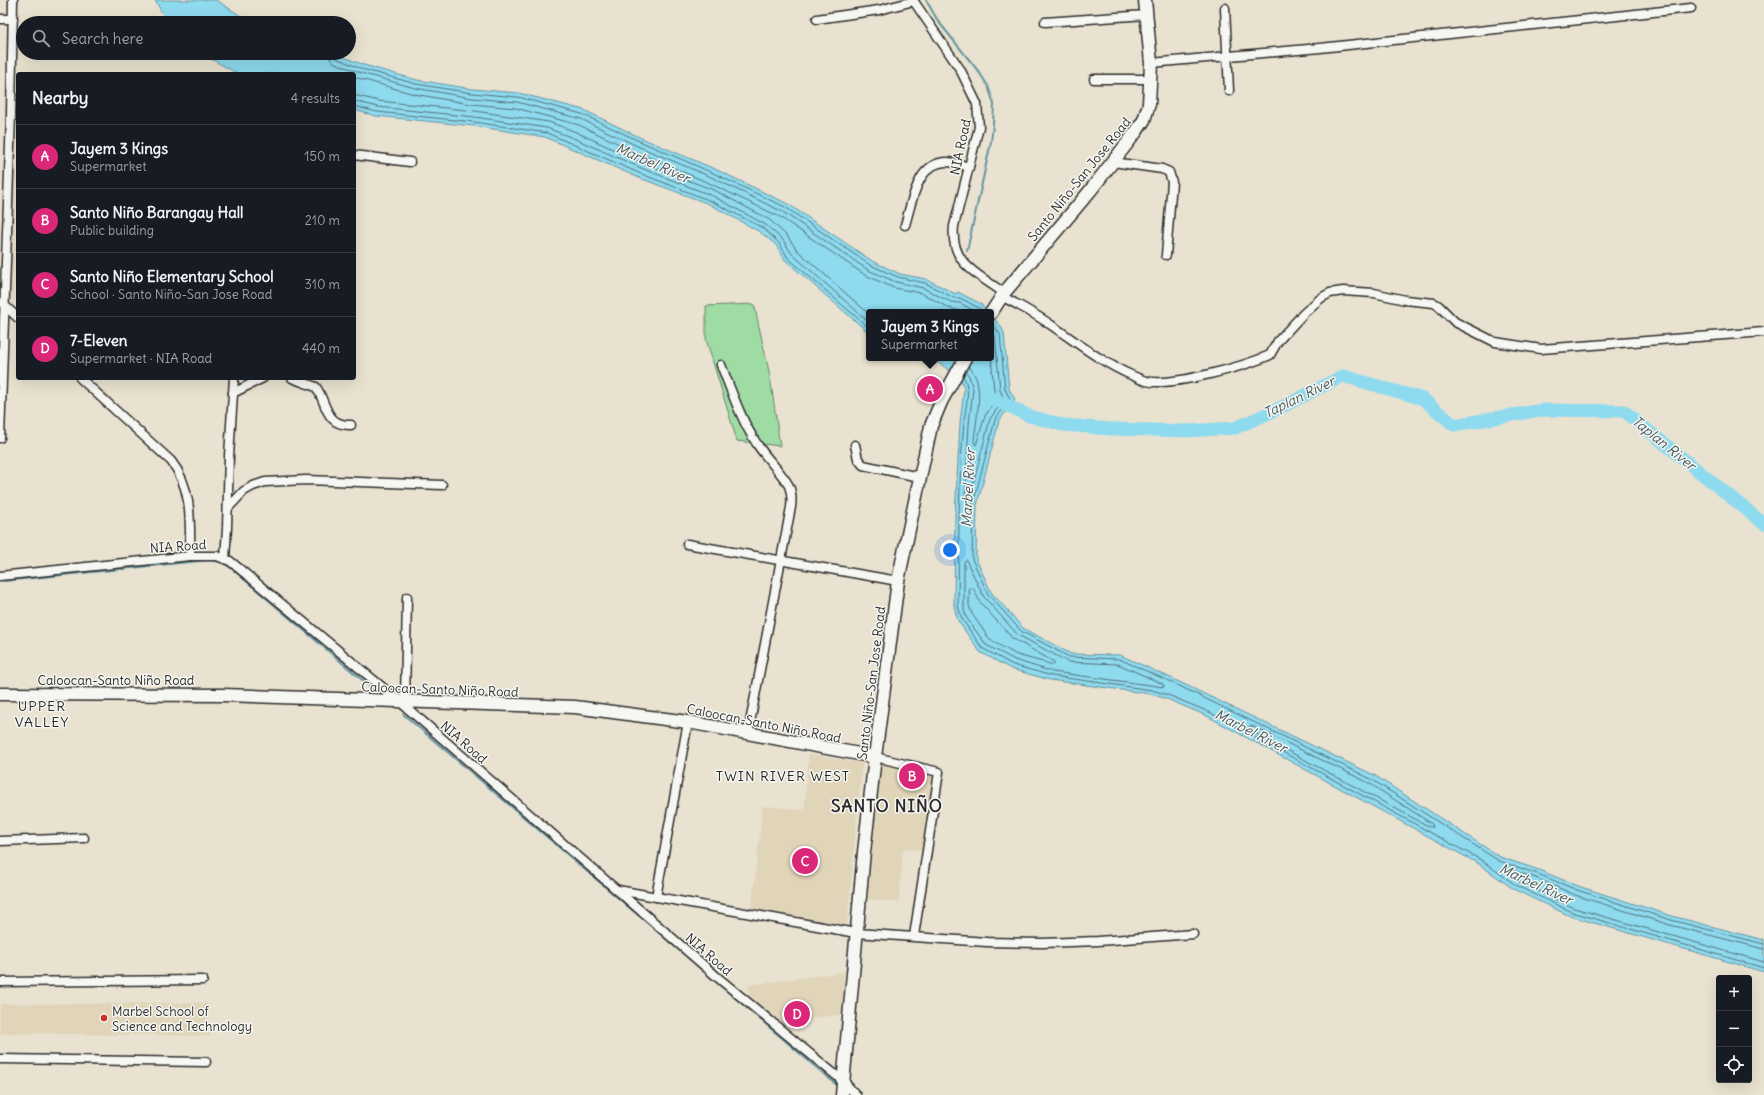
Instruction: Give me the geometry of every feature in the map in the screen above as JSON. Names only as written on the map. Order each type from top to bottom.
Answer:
[{"type":"main road","name":"Santo Niño-San Jose Road","points":[[993,309],[1002,294],[1113,162],[1144,120],[1149,104],[1151,63],[1144,0]]},
{"type":"main road","name":"Santo Niño-San Jose Road","points":[[842,1095],[856,933],[875,757],[898,582],[931,426],[950,385],[963,361]]},
{"type":"main road","name":"Caloocan-Santo Niño Road","points":[[0,694],[195,694],[575,707],[688,722],[875,757]]},
{"type":"street","points":[[0,438],[2,302],[13,0]]},
{"type":"street","points":[[816,19],[873,11],[914,1]]},
{"type":"street","name":"NIA Road","points":[[914,1],[960,69],[978,104],[979,127],[954,226],[954,246],[957,255],[968,267],[1002,294],[1047,322],[1095,356],[1119,370],[1145,381],[1166,382],[1237,366],[1270,355],[1278,341],[1304,313],[1321,298],[1330,293],[1343,290],[1374,293],[1405,300],[1434,304],[1439,306],[1455,322],[1495,342],[1542,349],[1764,332]]},
{"type":"street","points":[[1225,8],[1229,91]]},
{"type":"street","points":[[1151,63],[1327,47],[1691,8]]},
{"type":"street","points":[[1045,22],[1146,15]]},
{"type":"street","points":[[0,19],[13,19]]},
{"type":"street","points":[[1094,79],[1150,79]]},
{"type":"street","points":[[356,155],[410,162]]},
{"type":"street","points":[[905,225],[918,181],[926,171],[935,165],[946,162],[969,167]]},
{"type":"street","points":[[1113,162],[1162,169],[1169,172],[1172,182],[1166,255]]},
{"type":"street","points":[[2,302],[16,316]]},
{"type":"street","points":[[721,365],[744,422],[755,443],[788,484],[792,494],[791,507],[748,734]]},
{"type":"street","points":[[82,380],[172,461],[181,474],[188,500],[190,556]]},
{"type":"street","points":[[225,558],[234,380]]},
{"type":"street","points":[[233,393],[259,380]]},
{"type":"street","points":[[297,380],[316,387],[329,415],[333,420],[339,424],[351,425]]},
{"type":"street","points":[[855,446],[858,459],[863,465],[919,477]]},
{"type":"street","points":[[228,508],[244,491],[265,482],[300,480],[442,485]]},
{"type":"street","points":[[687,544],[898,582]]},
{"type":"street","name":"NIA Road","points":[[0,576],[190,556],[217,556],[225,558],[402,702],[739,996],[844,1082],[856,1095]]},
{"type":"street","points":[[402,702],[407,597]]},
{"type":"street","points":[[656,897],[688,722]]},
{"type":"street","points":[[875,757],[939,772],[914,936]]},
{"type":"street","points":[[0,841],[84,838]]},
{"type":"street","points":[[617,890],[856,933],[987,942],[1098,941],[1193,934]]},
{"type":"street","points":[[0,982],[203,980]]},
{"type":"street","points":[[0,1058],[206,1062]]},
{"type":"shaded area","points":[[809,754],[862,763],[847,925],[751,912],[763,806],[804,810]]},
{"type":"shaded area","points":[[879,763],[935,774],[924,850],[903,849],[899,902],[868,899]]},
{"type":"shaded area","points":[[844,972],[842,1014],[776,1024],[751,1002],[748,985]]},
{"type":"shaded area","name":"Marbel School of Science and Technology","points":[[207,1003],[211,1036],[0,1033],[0,1004]]},
{"type":"green space","points":[[754,304],[770,376],[780,446],[737,441],[706,339],[706,306]]},
{"type":"water","points":[[155,0],[216,0],[241,16],[164,16]]},
{"type":"water","name":"Marbel River","points":[[213,60],[352,60],[417,80],[473,89],[519,93],[584,110],[639,137],[715,169],[788,204],[872,261],[900,274],[926,279],[956,294],[958,292],[981,304],[985,309],[866,309],[866,330],[785,260],[776,245],[760,232],[709,204],[637,177],[545,137],[474,126],[376,116],[356,111],[356,72],[234,72]]},
{"type":"water","name":"Marbel River","points":[[994,319],[1001,326],[1004,333],[1009,389],[1015,399],[999,421],[977,505],[976,559],[991,592],[1023,628],[1071,654],[1120,655],[1374,775],[1500,857],[1539,870],[1578,886],[1672,916],[1764,940],[1764,972],[1570,916],[1515,890],[1479,864],[1207,716],[1167,699],[1151,694],[1050,680],[1011,669],[980,652],[958,621],[954,606],[955,515],[960,423],[964,389],[961,379],[935,361],[994,361]]},
{"type":"waterway","points":[[926,0],[938,21],[979,72],[988,86],[994,104],[991,142],[967,251]]},
{"type":"waterway","name":"Taplan River","points":[[994,399],[1029,416],[1063,425],[1111,429],[1187,431],[1235,428],[1280,408],[1343,376],[1423,399],[1454,425],[1542,410],[1624,411],[1764,524]]},
{"type":"waterway","points":[[4,581],[209,560],[222,562],[231,568],[380,695]]},
{"type":"waterway","points":[[403,714],[838,1086]]},
{"type":"place","name":"Jayem 3 Kings","points":[[930,389]]},
{"type":"place","name":"Santo Niño Barangay Hall","points":[[912,776]]},
{"type":"place","name":"Santo Niño Elementary School","points":[[805,861]]},
{"type":"place","name":"7-Eleven","points":[[797,1014]]},
{"type":"place","name":"Marbel School of Science and Technology","points":[[104,1018]]},
{"type":"district","name":"UPPER VALLEY","points":[[42,714]]},
{"type":"district","name":"TWIN RIVER WEST","points":[[783,776]]},
{"type":"district","name":"SANTO NIÑO","points":[[887,806]]}]
